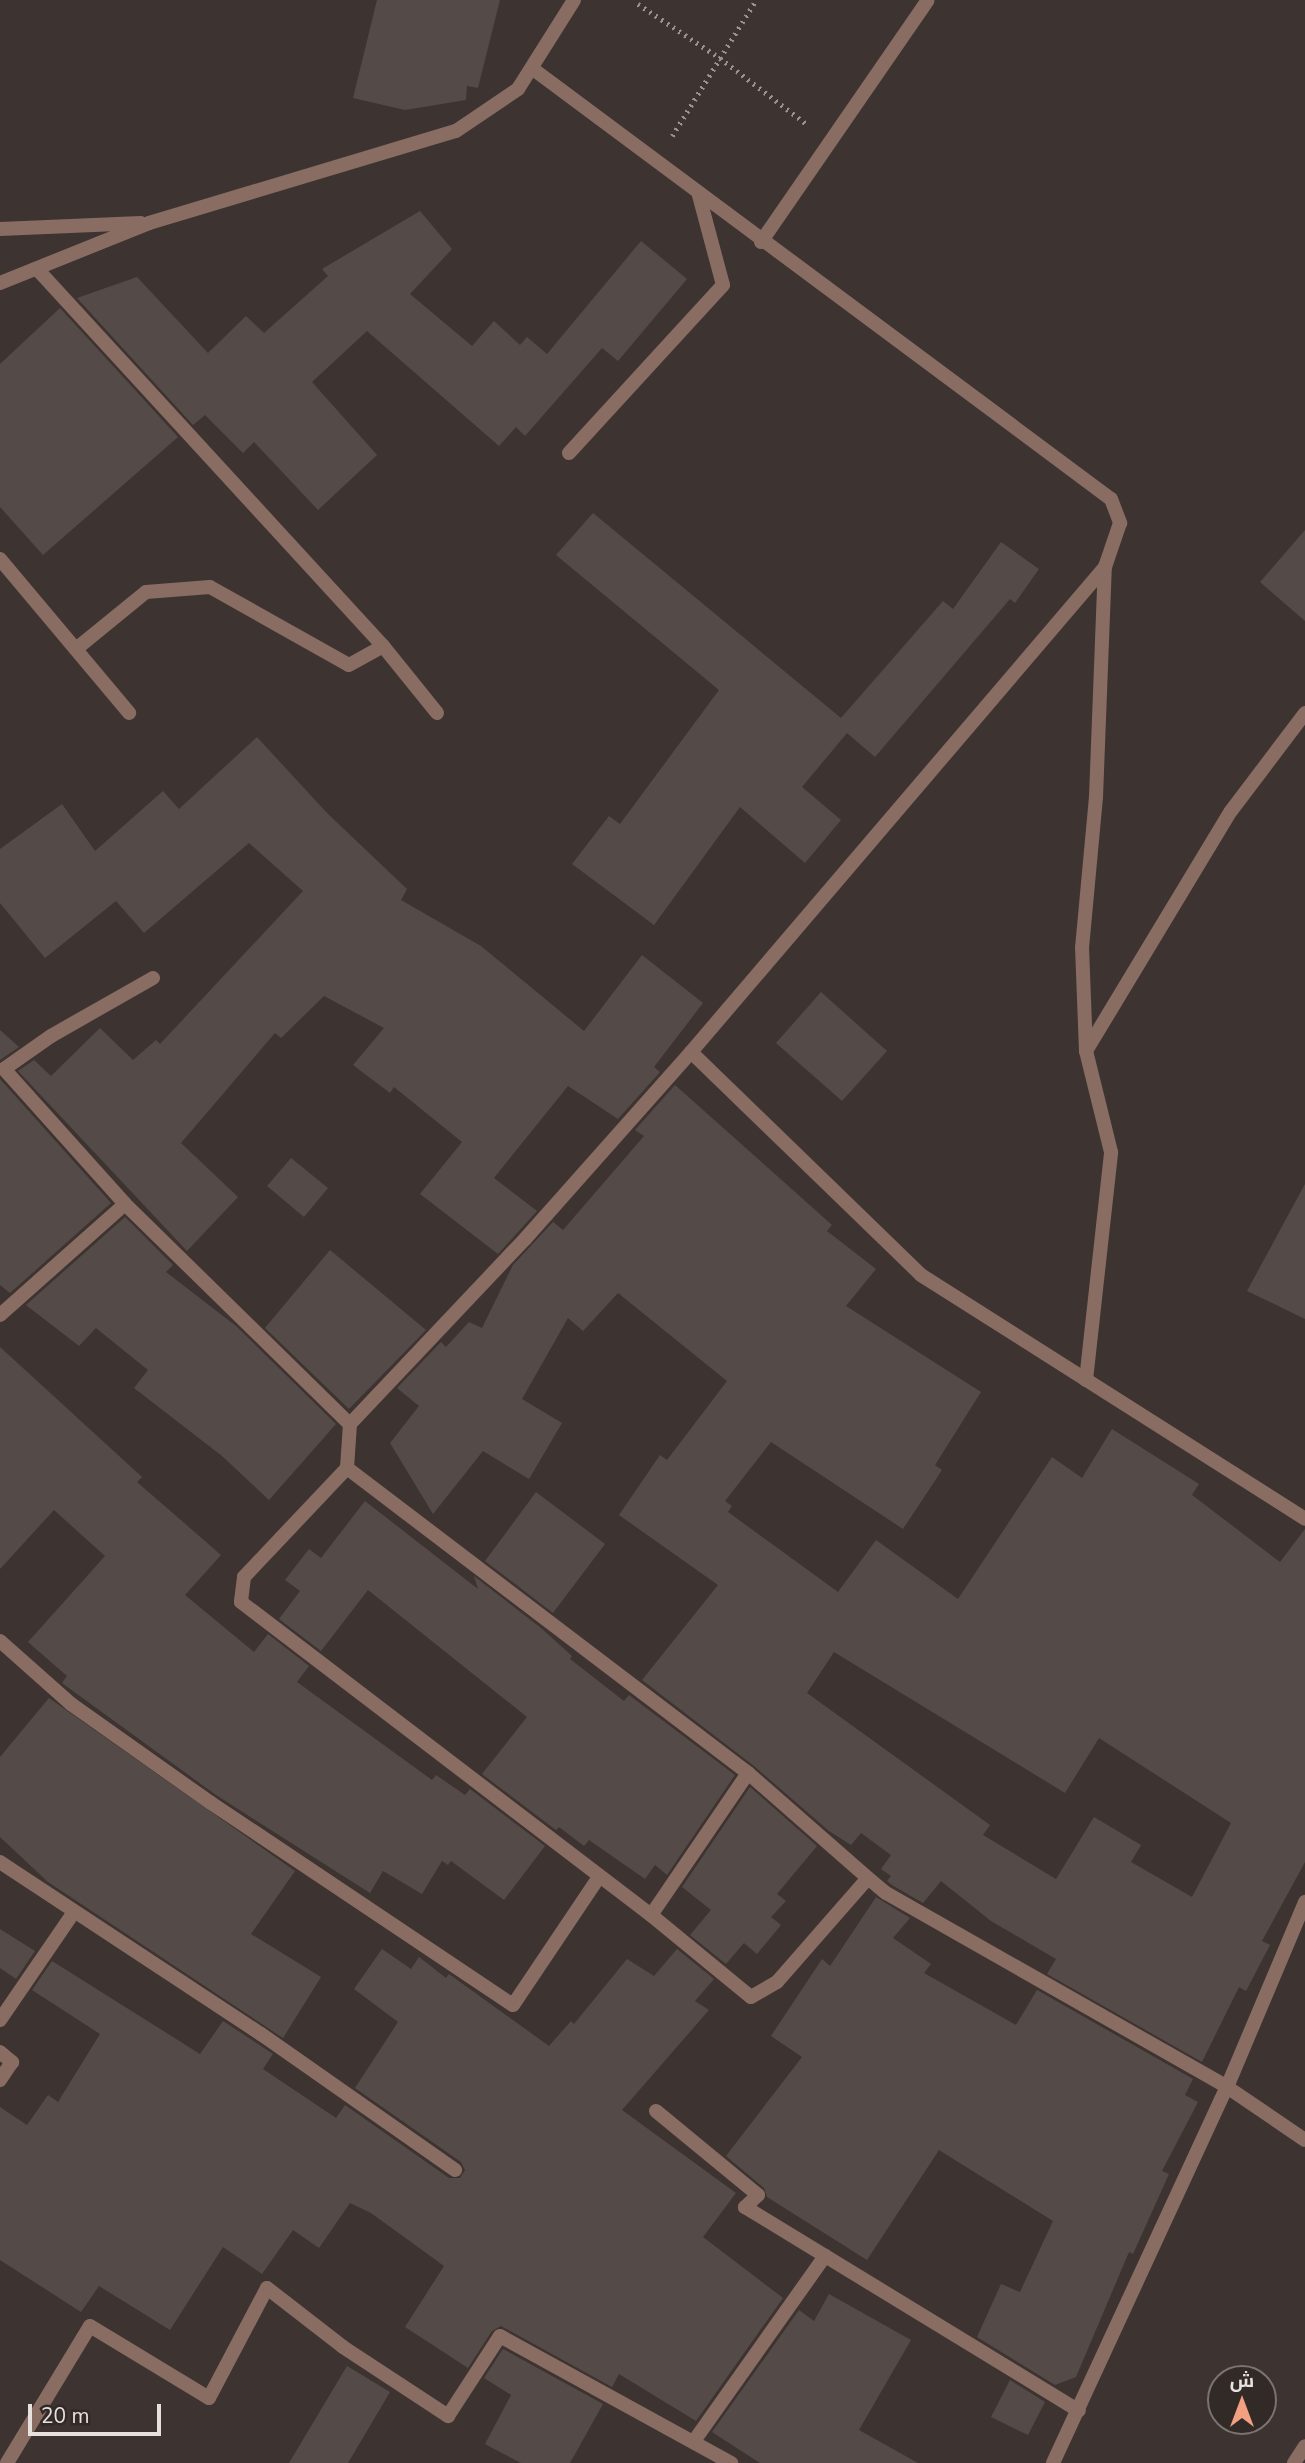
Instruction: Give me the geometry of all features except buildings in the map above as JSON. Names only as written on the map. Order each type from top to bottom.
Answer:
[{"type":"street","points":[[0,283],[38,270],[149,223],[456,131],[519,89],[574,0]]},
{"type":"street","points":[[761,242],[926,1]]},
{"type":"street","points":[[533,69],[761,242],[1111,499],[1120,523],[1105,567],[1096,797],[1082,948],[1086,1051],[1111,1152],[1086,1380]]},
{"type":"street","points":[[569,453],[723,285],[698,192]]},
{"type":"street","points":[[0,229],[149,223]]},
{"type":"street","points":[[38,270],[383,646],[437,713]]},
{"type":"street","points":[[0,559],[130,713]]},
{"type":"street","points":[[869,1878],[777,1982],[764,1994],[751,1997],[650,1915],[241,1602],[244,1577],[347,1468],[350,1424],[525,1238],[691,1052],[1105,567]]},
{"type":"street","points":[[76,649],[146,592],[210,587],[349,666],[383,646]]},
{"type":"street","points":[[1086,1051],[1231,811],[1305,713]]},
{"type":"street","points":[[153,978],[51,1036],[2,1069],[125,1204],[350,1424]]},
{"type":"street","points":[[691,1052],[921,1275],[1305,1519]]},
{"type":"street","points":[[0,1315],[125,1204]]},
{"type":"street","points":[[347,1468],[748,1773],[886,1893],[1227,2087],[1305,2140]]},
{"type":"street","points":[[0,1641],[71,1704],[513,2005],[599,1877]]},
{"type":"street","points":[[650,1915],[748,1773]]},
{"type":"street","points":[[0,1862],[455,2170]]},
{"type":"street","points":[[1053,2463],[1227,2087],[1305,1902]]},
{"type":"street","points":[[0,2020],[74,1912]]},
{"type":"street","points":[[0,2052],[12,2062],[0,2080]]},
{"type":"street","points":[[656,2111],[758,2195],[745,2207],[1079,2411]]},
{"type":"street","points":[[694,2441],[825,2256]]},
{"type":"street","points":[[7,2463],[90,2326],[209,2398],[267,2288],[343,2347],[448,2416],[500,2336],[731,2463]]},
{"type":"street","points":[[1294,2463],[1305,2446]]},
{"type":"path","points":[[656,161],[756,0]]},
{"type":"path","points":[[638,4],[720,58],[812,128]]}]
